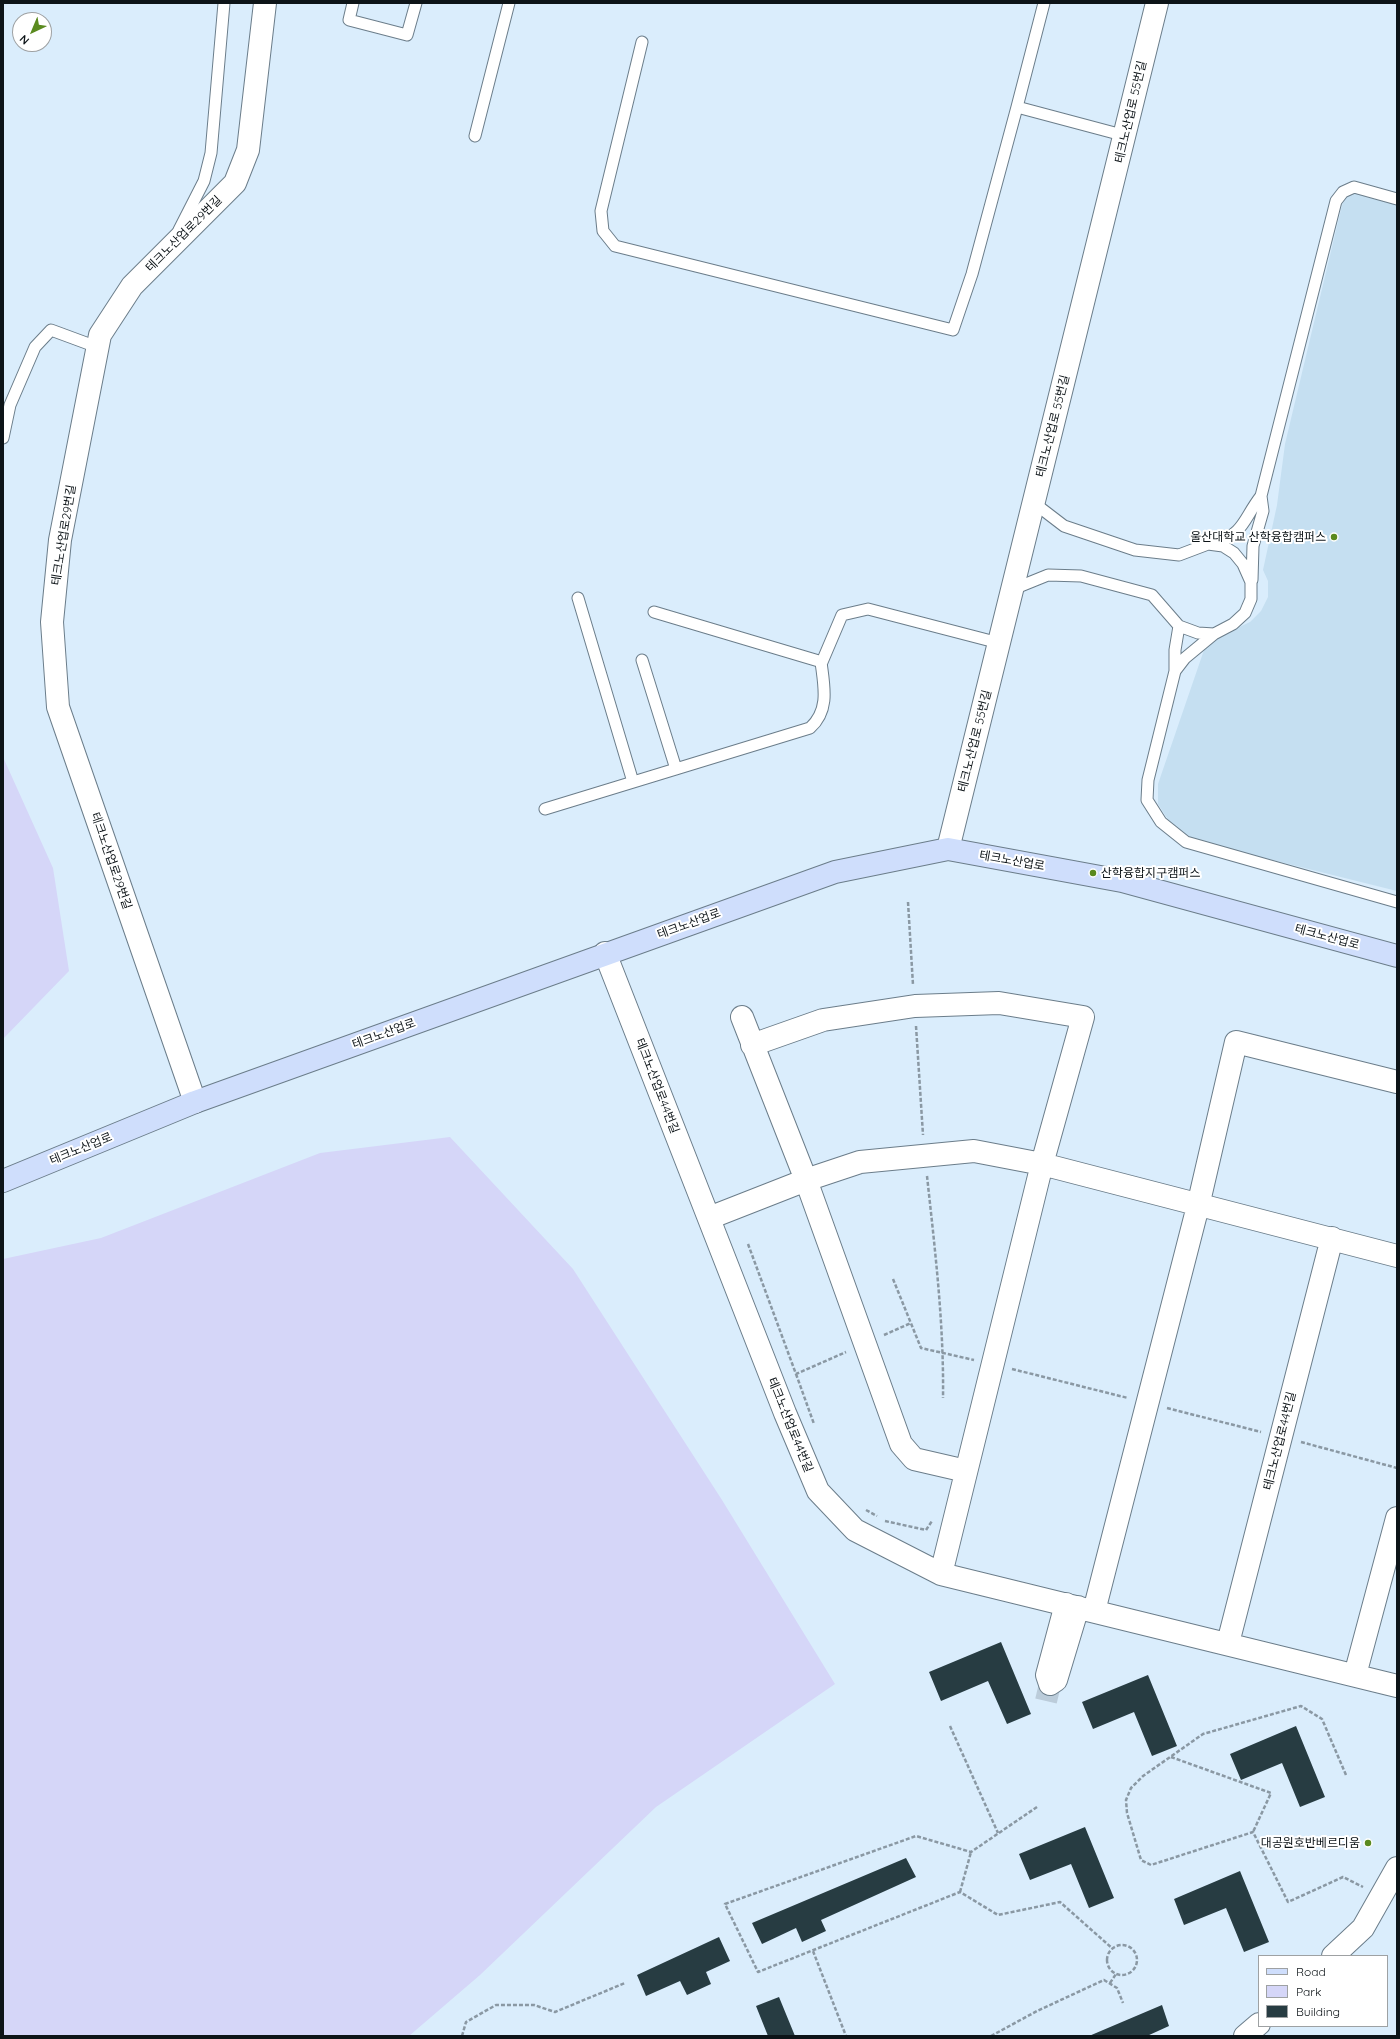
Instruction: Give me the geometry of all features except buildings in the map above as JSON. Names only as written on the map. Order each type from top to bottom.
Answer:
[{"type":"main road","name":"테크노산업로","points":[[3,1181],[195,1102],[835,872],[948,849],[1122,881],[1397,956]]},
{"type":"street","name":"테크노산업로29번길","points":[[195,1102],[58,707],[52,622],[60,540],[100,335],[132,286],[235,183],[248,150],[265,3]]},
{"type":"street","name":"테크노산업로 55번길","points":[[948,849],[1011,590],[1126,136],[1157,3]]},
{"type":"street","name":"테크노산업로44번길","points":[[605,954],[782,1406],[818,1491],[855,1530],[941,1574],[1228,1643],[1397,1686]]},
{"type":"street","points":[[752,1045],[823,1020],[915,1006],[999,1003],[1083,1017],[1042,1164],[941,1574]]},
{"type":"street","points":[[742,1017],[806,1180],[901,1444],[914,1459],[966,1471]]},
{"type":"street","points":[[1079,1608],[1147,1402],[1198,1206],[1236,1042],[1397,1082]]},
{"type":"street","points":[[709,1218],[806,1180],[860,1162],[974,1151],[1042,1164],[1198,1206],[1332,1238],[1397,1256]]},
{"type":"street","name":"테크노산업로44번길","points":[[1228,1643],[1332,1238]]},
{"type":"street","points":[[1355,1675],[1397,1518]]},
{"type":"street","points":[[1334,1955],[1363,1928],[1397,1868]]},
{"type":"street","points":[[1245,2036],[1258,2025]]},
{"type":"lane","points":[[168,250],[204,181],[211,154],[224,3]]},
{"type":"lane","points":[[353,3],[349,20],[407,35],[416,3]]},
{"type":"lane","points":[[475,136],[509,3]]},
{"type":"lane","points":[[642,42],[601,211],[603,231],[615,246],[953,330],[972,274],[1044,3]]},
{"type":"lane","points":[[1017,107],[1126,136]]},
{"type":"lane","points":[[1175,671],[1185,658],[1214,634],[1233,624],[1245,613],[1251,599],[1253,546],[1263,511],[1261,496],[1336,201],[1343,192],[1354,187],[1397,200]]},
{"type":"lane","points":[[3,438],[10,405],[35,347],[51,330],[97,347]]},
{"type":"lane","points":[[1214,545],[1231,538],[1242,526],[1261,496]]},
{"type":"lane","points":[[1034,503],[1064,526],[1135,550],[1179,555],[1208,544],[1223,546],[1234,552],[1243,564],[1251,582]]},
{"type":"lane","points":[[1011,590],[1048,576],[1081,576],[1152,595],[1179,626],[1198,633],[1214,634]]},
{"type":"lane","points":[[578,598],[633,782]]},
{"type":"lane","points":[[545,809],[810,728],[818,721],[826,696],[821,662],[842,615],[868,609],[999,643]]},
{"type":"lane","points":[[654,612],[821,662]]},
{"type":"lane","points":[[1179,626],[1175,650],[1175,671],[1148,780],[1147,800],[1162,822],[1186,842],[1397,902]]},
{"type":"lane","points":[[642,660],[676,769]]},
{"type":"path","points":[[908,902],[925,1156],[944,1353],[943,1398]]},
{"type":"path","points":[[748,1244],[816,1430]]},
{"type":"path","points":[[893,1279],[921,1348],[1147,1402],[1397,1468]]},
{"type":"path","points":[[796,1374],[854,1349]]},
{"type":"path","points":[[862,1508],[885,1521],[926,1530],[935,1515]]},
{"type":"path","points":[[1171,1757],[1271,1793],[1253,1832],[1151,1865],[1141,1860],[1127,1813],[1126,1800],[1131,1788],[1143,1776],[1203,1734],[1301,1706],[1322,1719],[1346,1775]]},
{"type":"path","points":[[950,1726],[998,1834]]},
{"type":"path","points":[[960,1892],[971,1852],[1037,1807]]},
{"type":"path","points":[[1253,1832],[1288,1902],[1343,1877]]},
{"type":"path","points":[[960,1892],[758,1972],[725,1904],[916,1836],[971,1852]]},
{"type":"path","points":[[960,1892],[998,1915],[1060,1902],[1113,1949]]},
{"type":"path","points":[[1126,1946],[1134,1951],[1138,1960],[1137,1966],[1131,1974],[1120,1976],[1116,1974],[1108,1967],[1107,1962],[1109,1952],[1113,1949],[1126,1946]]},
{"type":"path","points":[[813,1951],[846,2036]]},
{"type":"path","points":[[1110,1983],[1116,1974]]},
{"type":"path","points":[[991,2036],[1037,2011],[1104,1980],[1117,1988],[1124,2004]]},
{"type":"path","points":[[462,2036],[466,2022],[496,2005],[534,2005],[555,2012],[625,1983]]},
{"type":"shaded area","name":"울산대학교 산학융합캠퍼스","points":[[1358,191],[1397,201],[1397,891],[1192,840],[1172,826],[1158,804],[1158,784],[1204,650],[1224,630],[1233,630],[1250,622],[1261,611],[1268,597],[1268,581],[1263,570],[1277,505],[1285,444],[1342,205],[1348,193]]},
{"type":"green space","points":[[3,757],[53,868],[69,971],[3,1039]]},
{"type":"green space","points":[[450,1137],[573,1269],[722,1500],[835,1684],[656,1807],[480,1975],[409,2036],[3,2036],[3,1259],[101,1238],[320,1153]]},
{"type":"tunnel","points":[[1046,1701],[1050,1684]]},
{"type":"place","name":"울산대학교 산학융합캠퍼스","points":[[1334,537]]},
{"type":"place","name":"산학융합지구캠퍼스","points":[[1093,873]]},
{"type":"place","name":"대공원호반베르디움","points":[[1368,1843]]}]
